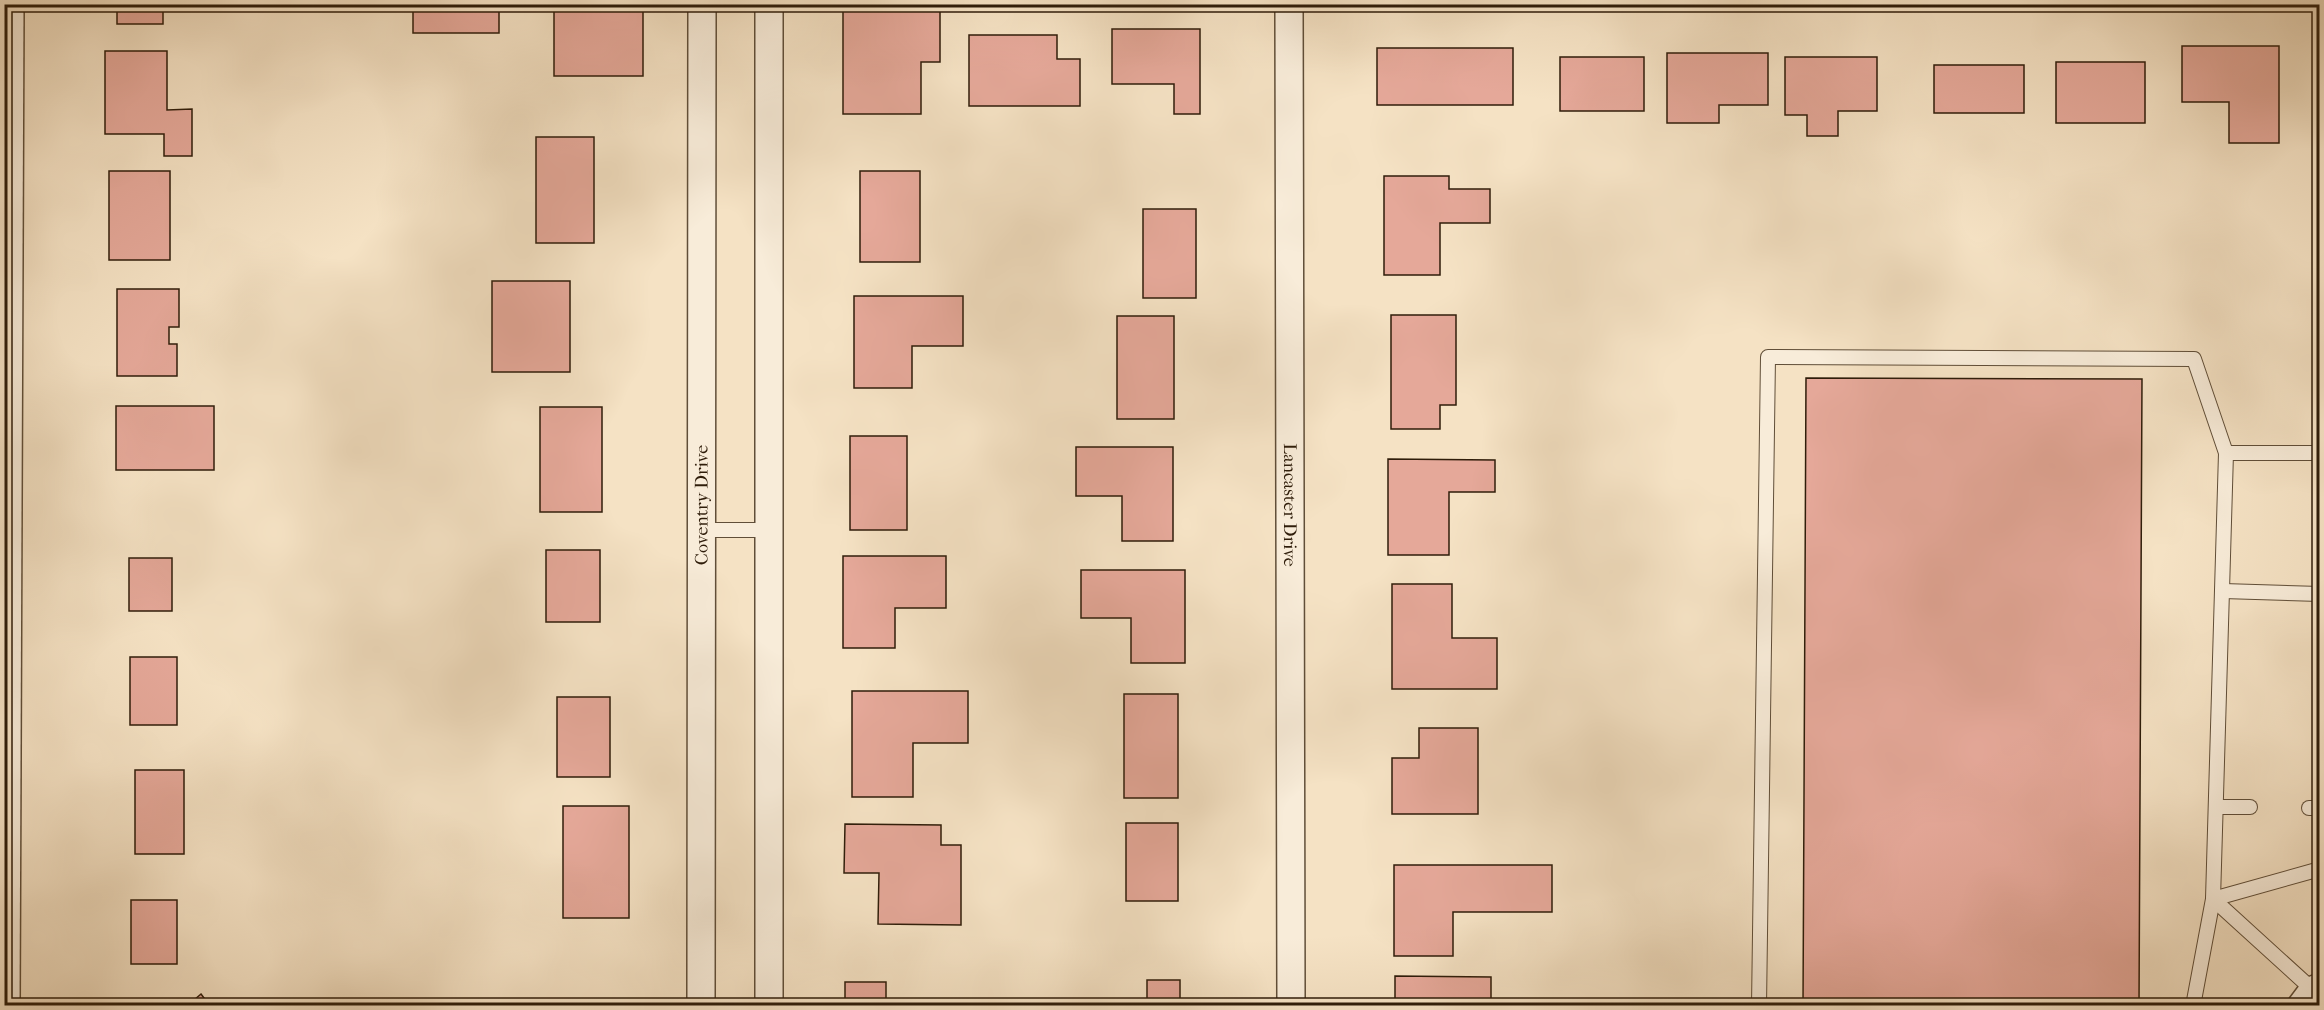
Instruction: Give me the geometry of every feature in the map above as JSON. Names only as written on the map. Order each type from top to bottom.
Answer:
[{"type":"street","points":[[6,1005],[10,4]]},
{"type":"street","name":"Coventry Drive","points":[[701,1005],[702,4]]},
{"type":"street","points":[[769,4],[769,1005]]},
{"type":"street","name":"Lancaster Drive","points":[[1289,4],[1292,1005]]},
{"type":"lane","points":[[1759,1005],[1768,357],[2194,359],[2226,453],[2213,899],[2193,1005]]},
{"type":"lane","points":[[2226,453],[2319,453]]},
{"type":"lane","points":[[702,530],[770,530]]},
{"type":"lane","points":[[2223,591],[2319,594]]},
{"type":"lane","points":[[2216,807],[2250,807]]},
{"type":"lane","points":[[2213,899],[2319,869]]},
{"type":"lane","points":[[2213,899],[2311,994]]},
{"type":"building","points":[[117,4],[163,4],[163,24],[117,24]]},
{"type":"building","points":[[413,4],[499,4],[499,33],[413,33]]},
{"type":"building","points":[[554,4],[643,4],[643,76],[554,76]]},
{"type":"building","points":[[843,4],[940,4],[940,62],[921,62],[921,114],[843,114]]},
{"type":"building","points":[[1112,29],[1200,29],[1200,114],[1174,114],[1174,84],[1112,84]]},
{"type":"building","points":[[969,35],[1057,35],[1057,59],[1080,59],[1080,106],[969,106]]},
{"type":"building","points":[[2182,46],[2279,46],[2279,143],[2229,143],[2229,102],[2182,102]]},
{"type":"building","points":[[1377,48],[1513,48],[1513,105],[1377,105]]},
{"type":"building","points":[[105,51],[167,51],[167,110],[192,109],[192,156],[164,156],[164,134],[105,134]]},
{"type":"building","points":[[1667,53],[1768,53],[1768,105],[1719,105],[1719,123],[1667,123]]},
{"type":"building","points":[[1560,57],[1644,57],[1644,111],[1560,111]]},
{"type":"building","points":[[1785,57],[1877,57],[1877,111],[1838,111],[1838,136],[1807,136],[1807,115],[1785,115]]},
{"type":"building","points":[[2056,62],[2145,62],[2145,123],[2056,123]]},
{"type":"building","points":[[1934,65],[2024,65],[2024,113],[1934,113]]},
{"type":"building","points":[[536,137],[594,137],[594,243],[536,243]]},
{"type":"building","points":[[109,171],[170,171],[170,260],[109,260]]},
{"type":"building","points":[[860,171],[920,171],[920,262],[860,262]]},
{"type":"building","points":[[1384,176],[1449,176],[1449,189],[1490,189],[1490,223],[1440,223],[1440,275],[1384,275]]},
{"type":"building","points":[[1143,209],[1196,209],[1196,298],[1143,298]]},
{"type":"building","points":[[492,281],[570,281],[570,372],[492,372]]},
{"type":"building","points":[[117,289],[179,289],[179,327],[169,327],[169,344],[177,344],[177,376],[117,376]]},
{"type":"building","points":[[854,296],[963,296],[963,346],[912,346],[912,388],[854,388]]},
{"type":"building","points":[[1391,315],[1456,315],[1456,405],[1440,405],[1440,429],[1391,429]]},
{"type":"building","points":[[1117,316],[1174,316],[1174,419],[1117,419]]},
{"type":"building","points":[[1806,378],[2142,379],[2139,1006],[1803,1006]]},
{"type":"building","points":[[116,406],[214,406],[214,470],[116,470]]},
{"type":"building","points":[[540,407],[602,407],[602,512],[540,512]]},
{"type":"building","points":[[850,436],[907,436],[907,530],[850,530]]},
{"type":"building","points":[[1076,447],[1173,447],[1173,541],[1122,541],[1122,496],[1076,496]]},
{"type":"building","points":[[1388,459],[1495,460],[1495,492],[1449,492],[1449,555],[1388,555]]},
{"type":"building","points":[[546,550],[600,550],[600,622],[546,622]]},
{"type":"building","points":[[843,556],[946,556],[946,608],[895,608],[895,648],[843,648]]},
{"type":"building","points":[[129,558],[172,558],[172,611],[129,611]]},
{"type":"building","points":[[1081,570],[1185,570],[1185,663],[1131,663],[1131,618],[1081,618]]},
{"type":"building","points":[[1392,584],[1452,584],[1452,638],[1497,638],[1497,689],[1392,689]]},
{"type":"building","points":[[130,657],[177,657],[177,725],[130,725]]},
{"type":"building","points":[[852,691],[968,691],[968,743],[913,743],[913,797],[852,797]]},
{"type":"building","points":[[1124,694],[1178,694],[1178,798],[1124,798]]},
{"type":"building","points":[[557,697],[610,697],[610,777],[557,777]]},
{"type":"building","points":[[1419,728],[1478,728],[1478,814],[1392,814],[1392,758],[1419,758]]},
{"type":"building","points":[[135,770],[184,770],[184,854],[135,854]]},
{"type":"building","points":[[563,806],[629,806],[629,918],[563,918]]},
{"type":"building","points":[[1126,823],[1178,823],[1178,901],[1126,901]]},
{"type":"building","points":[[845,824],[941,825],[941,845],[961,845],[961,925],[878,924],[879,873],[844,873]]},
{"type":"building","points":[[1394,865],[1552,865],[1552,912],[1453,912],[1453,956],[1394,956]]},
{"type":"building","points":[[131,900],[177,900],[177,964],[131,964]]},
{"type":"building","points":[[1395,976],[1491,977],[1491,1006],[1395,1006]]},
{"type":"building","points":[[1147,980],[1180,980],[1180,999],[1147,999]]},
{"type":"building","points":[[845,982],[886,982],[886,999],[869,999],[869,1006],[845,1006]]},
{"type":"building","points":[[201,994],[210,1006],[187,1006]]},
{"type":"building","points":[[409,1001],[499,1001],[499,1006],[409,1006]]}]
